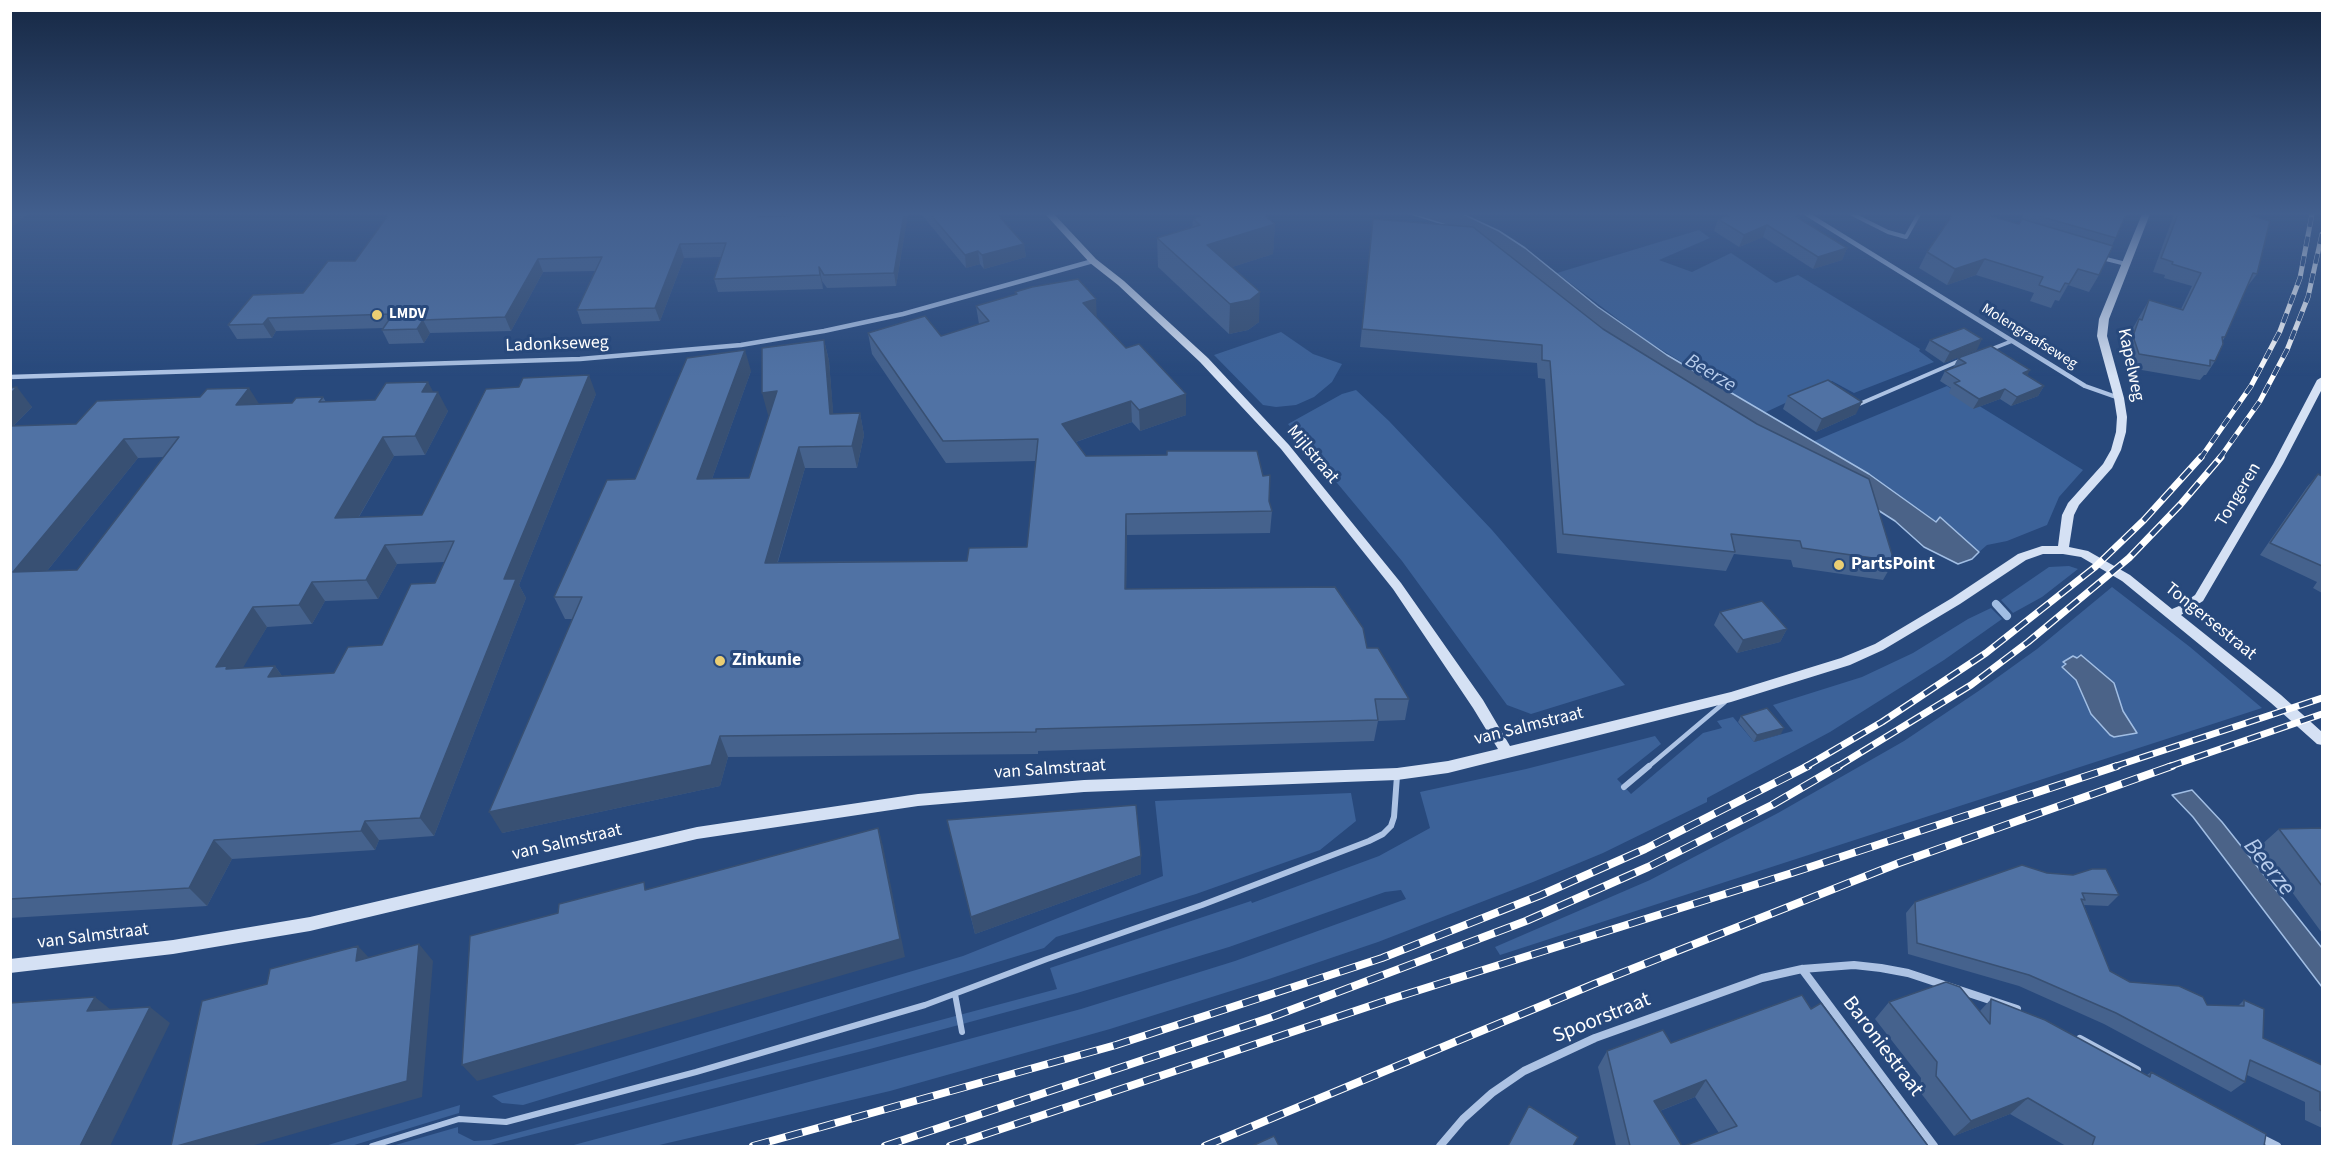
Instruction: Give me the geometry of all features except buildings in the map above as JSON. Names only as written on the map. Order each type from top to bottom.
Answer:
[{"type":"main road","name":"Mijlstraat","points":[[1102,268],[1204,360],[1285,447],[1397,586],[1478,704],[1507,753]]},
{"type":"main road","name":"Kapelweg","points":[[2063,550],[2068,515],[2074,503],[2108,466],[2116,450],[2122,417],[2102,336],[2104,319],[2124,268]]},
{"type":"main road","name":"Tongeren","points":[[2172,614],[2199,598],[2278,464],[2322,380]]},
{"type":"main road","name":"van Salmstraat","points":[[10,966],[173,947],[298,926],[698,833],[918,800],[1084,786],[1397,774],[1448,767],[1731,697],[1834,666],[1879,647],[1956,601],[2022,556],[2042,550],[2063,550]]},
{"type":"main road","name":"Tongersestraat","points":[[2063,550],[2084,554],[2126,578],[2276,699],[2322,740]]},
{"type":"street","name":"Ladonkseweg","points":[[10,376],[580,359],[720,347],[824,331],[903,314],[1068,268]]},
{"type":"street","name":"Molengraafseweg","points":[[1894,268],[2085,386],[2119,398]]},
{"type":"street","name":"Spoorstraat","points":[[1440,1146],[1463,1119],[1492,1093],[1524,1071],[1594,1038],[1762,978],[1802,969],[1854,965],[1899,971],[1992,999],[2030,1015]]},
{"type":"street","name":"Baroniestraat","points":[[1802,969],[1934,1146]]},
{"type":"street","points":[[2069,1034],[2150,1077]]},
{"type":"street","points":[[2247,1131],[2277,1146]]},
{"type":"lane","points":[[1983,352],[2012,341]]},
{"type":"lane","points":[[1857,405],[1964,360]]},
{"type":"lane","points":[[1624,787],[1731,697]]},
{"type":"lane","points":[[372,1146],[459,1119],[507,1122],[696,1072],[925,1005],[1202,905],[1370,841],[1391,826],[1394,817],[1397,774]]},
{"type":"lane","points":[[955,994],[962,1032]]},
{"type":"shaded area","points":[[1517,268],[1550,268],[1598,307],[1667,355],[1869,474],[1936,522],[1940,517],[1979,552],[1972,559],[1958,564],[1924,547],[1895,521],[1845,489],[1751,436]]},
{"type":"shaded area","points":[[1574,268],[1681,268],[1692,272],[1700,268],[1753,268],[1776,283],[1798,275],[1920,349],[1919,351],[1934,362],[1854,393],[1832,381],[1764,413],[1644,339],[1557,273]]},
{"type":"shaded area","points":[[1281,332],[1313,354],[1342,364],[1332,382],[1314,397],[1296,405],[1276,407],[1263,405],[1214,355]]},
{"type":"shaded area","points":[[1947,386],[2083,470],[2059,497],[2047,525],[2007,541],[1987,545],[1979,552],[1940,517],[1936,522],[1869,474],[1812,442]]},
{"type":"shaded area","points":[[1356,390],[1389,421],[1492,530],[1625,685],[1531,714],[1507,705],[1402,561],[1288,424],[1342,394]]},
{"type":"shaded area","points":[[2069,566],[2078,569],[2042,597],[2013,613],[2001,600],[2049,567]]},
{"type":"shaded area","points":[[2112,587],[2190,647],[2262,708],[1500,955],[1495,947],[1650,880],[1778,813],[1904,741],[2037,649]]},
{"type":"shaded area","points":[[1991,608],[2002,619],[1944,660],[1830,732],[1707,798],[1707,802],[1603,853],[1533,882],[1378,942],[1269,979],[1110,1029],[890,1091],[655,1146],[570,1146],[1081,1009],[1235,961],[1406,899],[1401,890],[1385,892],[1229,947],[1077,993],[870,1049],[487,1146],[392,1146],[458,1127],[458,1133],[474,1141],[490,1140],[1057,989],[1050,968],[1251,901],[1252,903],[1379,856],[1430,828],[1420,792],[1526,769],[1655,736],[1661,744],[1617,779],[1631,794],[1703,733],[1722,728],[1717,721],[1733,717],[1754,742],[1793,731],[1773,705],[1862,677],[1913,653],[1968,619]]},
{"type":"shaded area","points":[[2081,655],[2114,683],[2123,711],[2137,733],[2114,737],[2091,714],[2076,680],[2062,667],[2066,664],[2063,662],[2073,656],[2077,658]]},
{"type":"shaded area","points":[[2192,790],[2222,822],[2322,948],[2322,987],[2193,817],[2172,795]]},
{"type":"shaded area","points":[[1351,793],[1356,821],[1320,850],[1196,894],[1056,937],[1044,948],[523,1105],[502,1103],[492,1096],[963,956],[1163,876],[1155,801]]},
{"type":"shaded area","points":[[460,1105],[459,1113],[351,1146],[325,1146]]},
{"type":"waterway","name":"Beerze","points":[[1996,604],[2007,616]]},
{"type":"railway","points":[[2200,459],[2251,386],[2280,331],[2302,268]]},
{"type":"railway","points":[[2219,459],[2260,401],[2287,350],[2308,297],[2314,268]]},
{"type":"railway","points":[[1805,767],[1882,722],[1986,653],[2095,567],[2144,520],[2201,457]]},
{"type":"railway","points":[[1837,767],[1971,685],[2028,642],[2129,558],[2180,505],[2221,457]]},
{"type":"railway","points":[[2113,767],[2322,698]]},
{"type":"railway","points":[[2168,767],[2322,714]]},
{"type":"railway","points":[[753,1146],[1116,1045],[1382,958],[1541,895],[1645,849],[1808,766]]},
{"type":"railway","points":[[885,1146],[1272,1017],[1526,921],[1648,867],[1772,805],[1839,766]]},
{"type":"railway","points":[[950,1146],[1394,998],[1792,873],[2117,766]]},
{"type":"railway","points":[[1205,1146],[1594,984],[1899,863],[2172,766]]},
{"type":"place","name":"LMDV","points":[[377,315]]},
{"type":"place","name":"PartsPoint","points":[[1839,565]]},
{"type":"place","name":"Zinkunie","points":[[720,661]]}]
